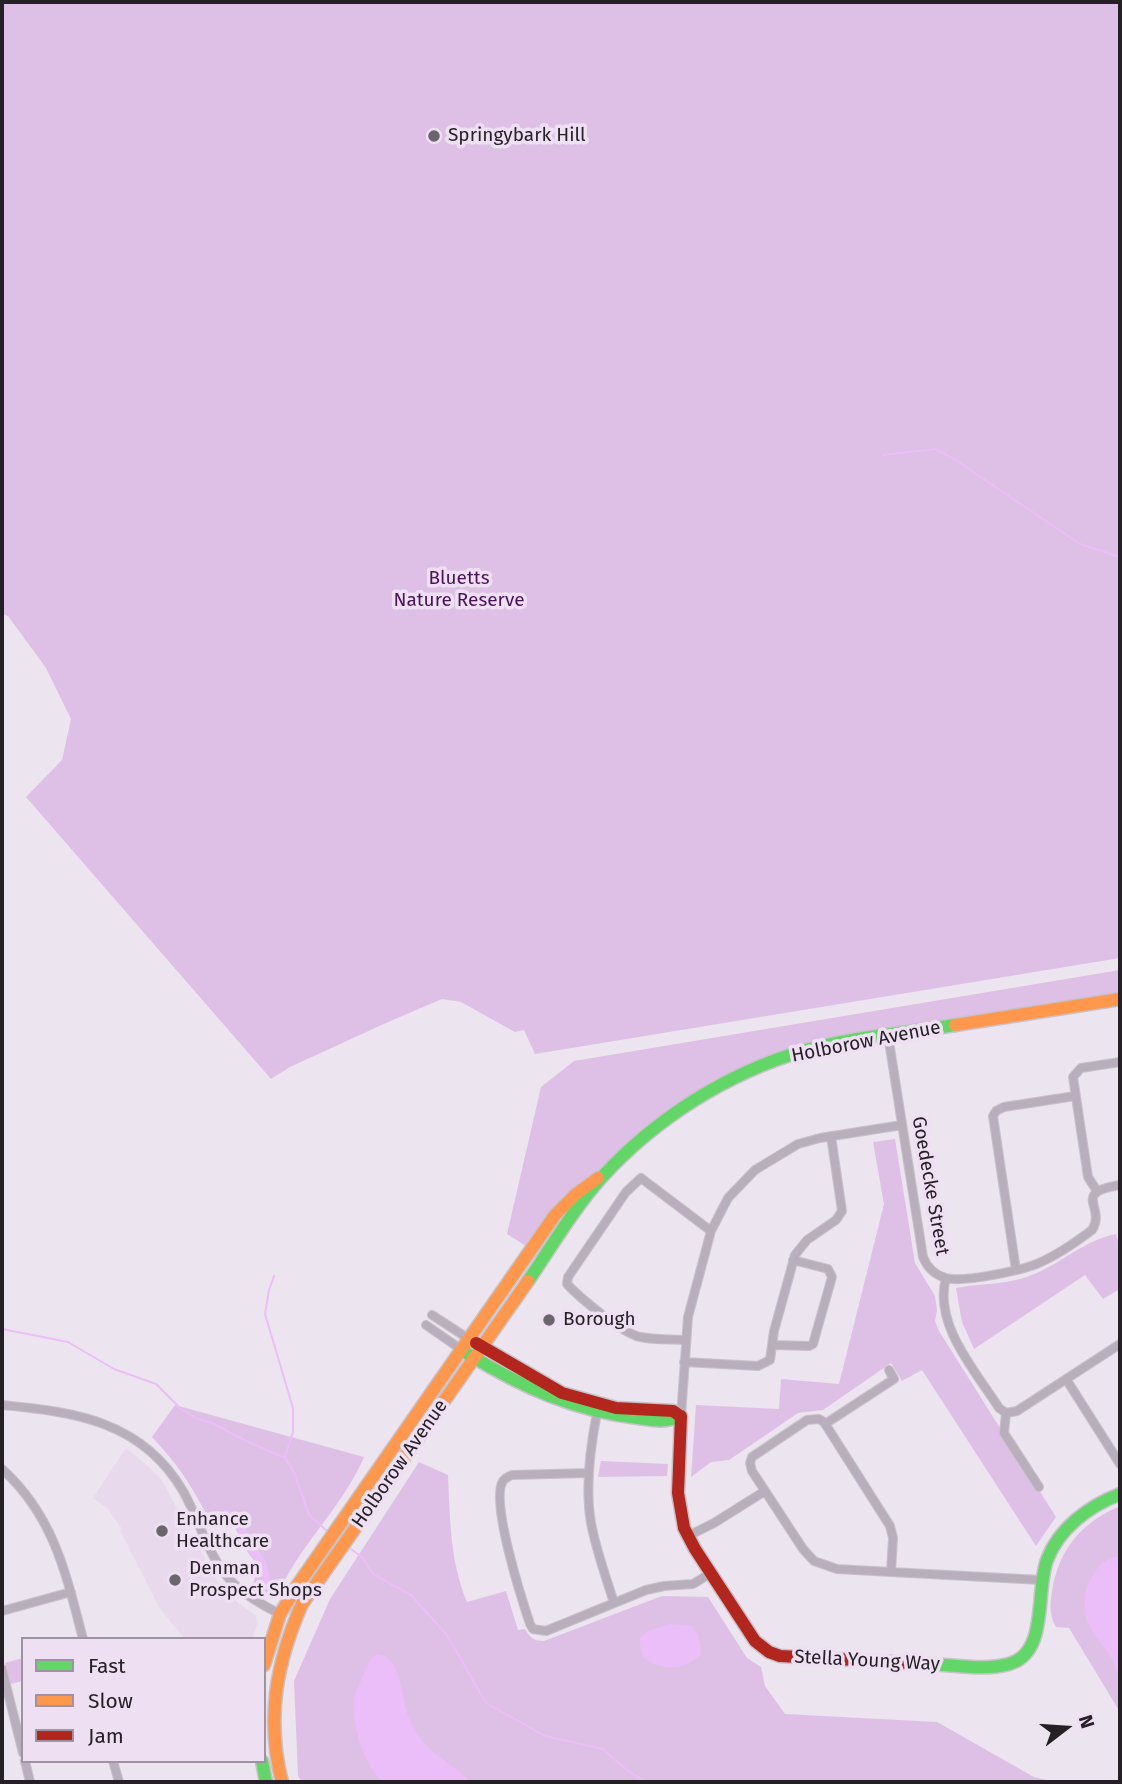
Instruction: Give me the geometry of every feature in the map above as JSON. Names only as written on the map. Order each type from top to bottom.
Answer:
[{"type":"main road","name":"Holborow Avenue","points":[[266,1659],[280,1614],[297,1586],[555,1215],[578,1193],[674,1116],[735,1078],[803,1052],[888,1035],[1120,999]]},
{"type":"main road","name":"Holborow Avenue","points":[[282,1782],[275,1754],[273,1704],[280,1662],[293,1622],[309,1594],[408,1451],[604,1174]]},
{"type":"main road","points":[[466,1345],[554,1401],[617,1417],[671,1421],[680,1416],[673,1411],[615,1408],[562,1393],[479,1353]]},
{"type":"main road","name":"Stella Young Way","points":[[681,1416],[678,1493],[682,1520],[688,1536],[755,1642],[774,1654],[992,1668],[1019,1660],[1034,1645],[1038,1631],[1041,1580],[1048,1557],[1066,1530],[1097,1504],[1120,1494]]},
{"type":"main road","points":[[280,1614],[293,1622]]},
{"type":"main road","points":[[262,1763],[266,1782]]},
{"type":"street","name":"Goedecke Street","points":[[888,1035],[923,1256],[930,1268],[946,1278],[960,1279],[1016,1270],[1048,1259],[1092,1230],[1096,1221],[1093,1199],[1097,1191]]},
{"type":"street","points":[[1120,1062],[1077,1070],[1072,1079],[1087,1177],[1097,1191],[1120,1185]]},
{"type":"street","points":[[1016,1270],[993,1116],[1002,1108],[1075,1096]]},
{"type":"street","points":[[681,1416],[685,1340],[690,1308],[711,1231],[728,1198],[755,1170],[791,1147],[831,1136],[902,1125]]},
{"type":"street","points":[[684,1362],[762,1365],[771,1359],[793,1260],[803,1243],[842,1213],[831,1136]]},
{"type":"street","points":[[685,1340],[638,1337],[612,1321],[574,1291],[567,1284],[568,1277],[626,1192],[641,1178],[711,1231]]},
{"type":"street","points":[[772,1345],[813,1344],[832,1277],[828,1269],[793,1260]]},
{"type":"street","points":[[946,1278],[943,1290],[950,1332],[999,1408],[1006,1413],[1017,1411],[1120,1344]]},
{"type":"street","points":[[432,1315],[466,1345]]},
{"type":"street","points":[[426,1325],[466,1345]]},
{"type":"street","points":[[825,1424],[894,1379],[889,1370]]},
{"type":"street","points":[[1066,1380],[1120,1464]]},
{"type":"street","points":[[2,1405],[81,1415],[113,1427],[142,1444],[172,1475],[218,1564],[229,1578],[249,1597],[280,1614]]},
{"type":"street","points":[[597,1413],[589,1474],[590,1511],[614,1603]]},
{"type":"street","points":[[1006,1413],[1004,1433],[1039,1487]]},
{"type":"street","points":[[891,1572],[893,1538],[890,1526],[825,1424],[819,1419],[808,1419],[752,1457],[750,1467],[803,1549],[814,1561],[831,1568],[891,1572],[1041,1580]]},
{"type":"street","points":[[2,1469],[28,1496],[55,1542],[82,1637]]},
{"type":"street","points":[[589,1474],[514,1475],[506,1478],[502,1488],[507,1545],[530,1624],[535,1630],[546,1631],[658,1587],[693,1584],[711,1573]]},
{"type":"street","points":[[688,1536],[765,1491]]},
{"type":"street","points":[[2,1611],[71,1592]]},
{"type":"street","points":[[2,1669],[6,1707],[21,1748]]},
{"type":"street","points":[[25,1763],[30,1782]]},
{"type":"street","points":[[114,1763],[119,1782]]},
{"type":"shaded area","points":[[126,1448],[149,1467],[161,1479],[216,1579],[229,1596],[255,1615],[258,1622],[253,1637],[183,1637],[160,1609],[121,1532],[122,1529],[107,1508],[93,1498]]},
{"type":"shaded area","points":[[225,1509],[238,1515],[266,1562],[269,1588],[266,1588],[259,1564],[247,1549],[231,1518],[223,1515]]},
{"type":"shaded area","points":[[1112,1557],[1120,1557],[1120,1679],[1112,1659],[1090,1627],[1085,1604],[1092,1576]]},
{"type":"shaded area","points":[[670,1624],[691,1626],[699,1637],[701,1654],[687,1664],[673,1668],[658,1665],[643,1657],[639,1639],[648,1631]]},
{"type":"shaded area","points":[[378,1654],[386,1657],[396,1671],[414,1730],[428,1747],[471,1782],[383,1782],[376,1774],[361,1745],[355,1724],[354,1702],[367,1666]]},
{"type":"green space","name":"Bluetts Nature Reserve","points":[[2,2],[1120,2],[1120,958],[535,1054],[524,1030],[515,1032],[461,1002],[442,999],[290,1067],[271,1079],[26,797],[62,760],[71,719],[46,668],[8,616],[2,614]]},
{"type":"green space","points":[[1120,970],[1120,993],[850,1034],[804,1044],[717,1078],[556,1206],[526,1246],[507,1234],[541,1087],[574,1061]]},
{"type":"green space","points":[[895,1139],[915,1263],[935,1296],[935,1321],[939,1331],[1056,1517],[1036,1546],[922,1370],[902,1381],[891,1363],[823,1410],[798,1413],[729,1460],[711,1462],[691,1477],[696,1405],[779,1409],[781,1379],[839,1384],[884,1204],[873,1142]]},
{"type":"green space","points":[[1116,1234],[1120,1249],[1120,1289],[1103,1299],[1085,1275],[974,1349],[962,1322],[956,1288],[1023,1278],[1043,1270],[1094,1241]]},
{"type":"green space","points":[[175,1405],[364,1457],[340,1499],[290,1570],[279,1591],[272,1597],[253,1585],[258,1565],[248,1553],[231,1520],[225,1521],[218,1511],[206,1514],[182,1473],[152,1437]]},
{"type":"green space","points":[[601,1461],[668,1464],[667,1476],[598,1477]]},
{"type":"green space","points":[[419,1462],[448,1475],[454,1555],[467,1602],[506,1591],[518,1630],[525,1629],[535,1640],[544,1641],[662,1596],[708,1597],[747,1658],[761,1667],[765,1686],[785,1714],[937,1722],[1034,1777],[1055,1782],[302,1782],[298,1776],[294,1681],[330,1599]]},
{"type":"green space","points":[[1120,1506],[1120,1712],[1069,1628],[1056,1627],[1051,1605],[1055,1576],[1066,1550],[1083,1529]]},
{"type":"green space","points":[[21,1659],[21,1681],[10,1684],[5,1663]]},
{"type":"waterway","points":[[883,455],[935,449],[1080,544],[1120,557]]},
{"type":"waterway","points":[[274,1276],[265,1314],[293,1408],[293,1432],[285,1457]]},
{"type":"waterway","points":[[2,1329],[68,1342],[114,1369],[156,1384],[182,1410],[198,1419],[285,1458],[294,1472],[309,1515],[327,1531]]},
{"type":"waterway","points":[[348,1547],[362,1557],[373,1574],[411,1595],[447,1635],[486,1703],[545,1736],[603,1749],[628,1771],[646,1782]]},
{"type":"traffic: fast","points":[[528,1281],[573,1214],[602,1177],[645,1136],[694,1100],[747,1072],[803,1051],[859,1039],[955,1025]]},
{"type":"traffic: fast","points":[[468,1354],[529,1387],[592,1410],[648,1420],[680,1416]]},
{"type":"traffic: fast","points":[[929,1664],[990,1667],[1009,1664],[1022,1658],[1035,1634],[1044,1573],[1052,1548],[1067,1528],[1086,1512],[1120,1494]]},
{"type":"traffic: fast","points":[[262,1763],[266,1782]]},
{"type":"traffic: slow","points":[[955,1025],[1120,999]]},
{"type":"traffic: slow","points":[[266,1659],[280,1614],[297,1586],[555,1215],[576,1194],[598,1178]]},
{"type":"traffic: slow","points":[[282,1782],[275,1736],[276,1692],[286,1648],[302,1604],[528,1281]]},
{"type":"traffic: jam","points":[[476,1343],[562,1393],[616,1408],[673,1411],[680,1416]]},
{"type":"traffic: jam","points":[[681,1416],[678,1493],[684,1528],[755,1641],[769,1652],[780,1656],[929,1664]]},
{"type":"place","name":"Springybark Hill","points":[[434,136]]},
{"type":"place","name":"Borough","points":[[549,1320]]},
{"type":"place","name":"Enhance Healthcare","points":[[162,1531]]},
{"type":"place","name":"Denman Prospect Shops","points":[[175,1580]]}]
